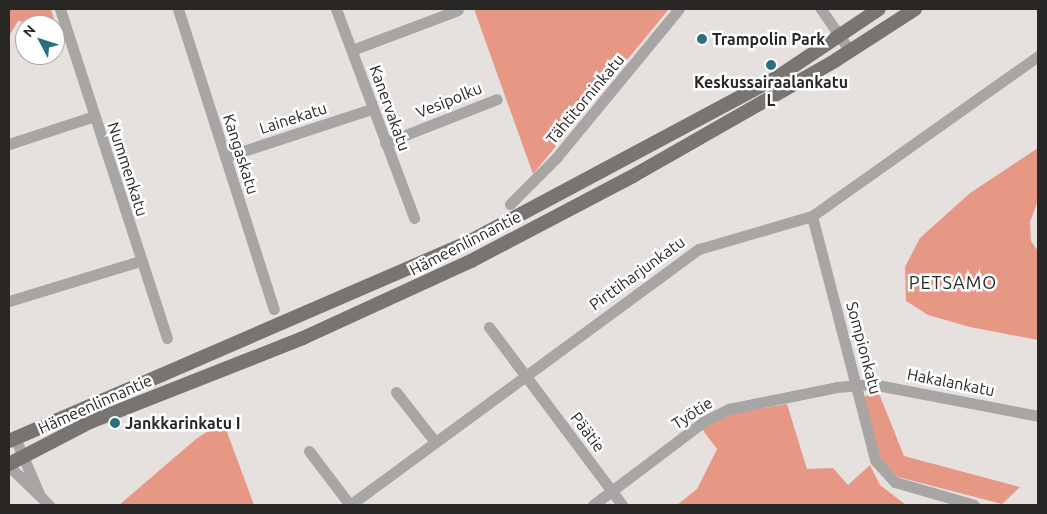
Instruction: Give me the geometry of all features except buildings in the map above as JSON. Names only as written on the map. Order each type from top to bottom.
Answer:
[{"type":"main road","name":"Hämeenlinnantie","points":[[12,440],[463,245],[780,76],[879,9]]},
{"type":"main road","name":"Hämeenlinnantie","points":[[9,465],[90,422],[303,338],[471,261],[633,176],[850,51],[915,9]]},
{"type":"street","name":"Nummenkatu","points":[[60,9],[140,261],[167,338]]},
{"type":"street","name":"Kangaskatu","points":[[178,9],[274,309]]},
{"type":"street","name":"Kanervakatu","points":[[336,9],[414,218]]},
{"type":"street","name":"Tähtitorninkatu","points":[[510,204],[556,158],[680,9]]},
{"type":"street","points":[[821,9],[850,51]]},
{"type":"street","points":[[352,50],[458,10]]},
{"type":"street","name":"Pirttiharjunkatu","points":[[350,505],[435,442],[528,378],[628,297],[698,249],[812,216],[1038,56]]},
{"type":"street","name":"Vesipolku","points":[[385,143],[497,99]]},
{"type":"street","name":"Lainekatu","points":[[225,157],[372,109]]},
{"type":"street","points":[[9,144],[94,116]]},
{"type":"street","name":"Sompionkatu","points":[[812,216],[875,460],[895,482],[974,505]]},
{"type":"street","points":[[9,301],[140,261]]},
{"type":"street","name":"Päätie","points":[[489,327],[622,505]]},
{"type":"street","name":"Hakalankatu","points":[[857,385],[1038,416]]},
{"type":"street","name":"Työtie","points":[[593,505],[703,422],[729,409],[857,385]]},
{"type":"street","points":[[396,392],[435,442]]},
{"type":"street","points":[[12,440],[23,456],[40,496]]},
{"type":"street","points":[[309,451],[350,505]]},
{"type":"street","points":[[9,465],[49,505]]},
{"type":"shaded area","points":[[9,9],[51,9],[53,15],[15,15],[15,26],[9,36]]},
{"type":"shaded area","points":[[474,9],[669,9],[533,174]]},
{"type":"shaded area","points":[[1038,148],[1038,200],[1030,222],[1031,241],[1038,251],[1038,340],[970,327],[928,315],[906,301],[905,267],[920,238],[970,193]]},
{"type":"shaded area","points":[[878,391],[904,456],[1020,487],[1002,504],[898,477],[879,457],[864,397]]},
{"type":"shaded area","points":[[787,404],[807,469],[833,468],[848,485],[870,465],[880,485],[906,505],[677,505],[697,489],[717,449],[702,429],[730,414]]},
{"type":"shaded area","points":[[223,421],[254,505],[119,505],[196,439]]},
{"type":"place","name":"Trampolin Park","points":[[702,39]]},
{"type":"place","name":"Keskussairaalankatu L","points":[[771,65]]},
{"type":"place","name":"Jankkarinkatu I","points":[[115,423]]},
{"type":"district","name":"PETSAMO","points":[[953,282]]}]
